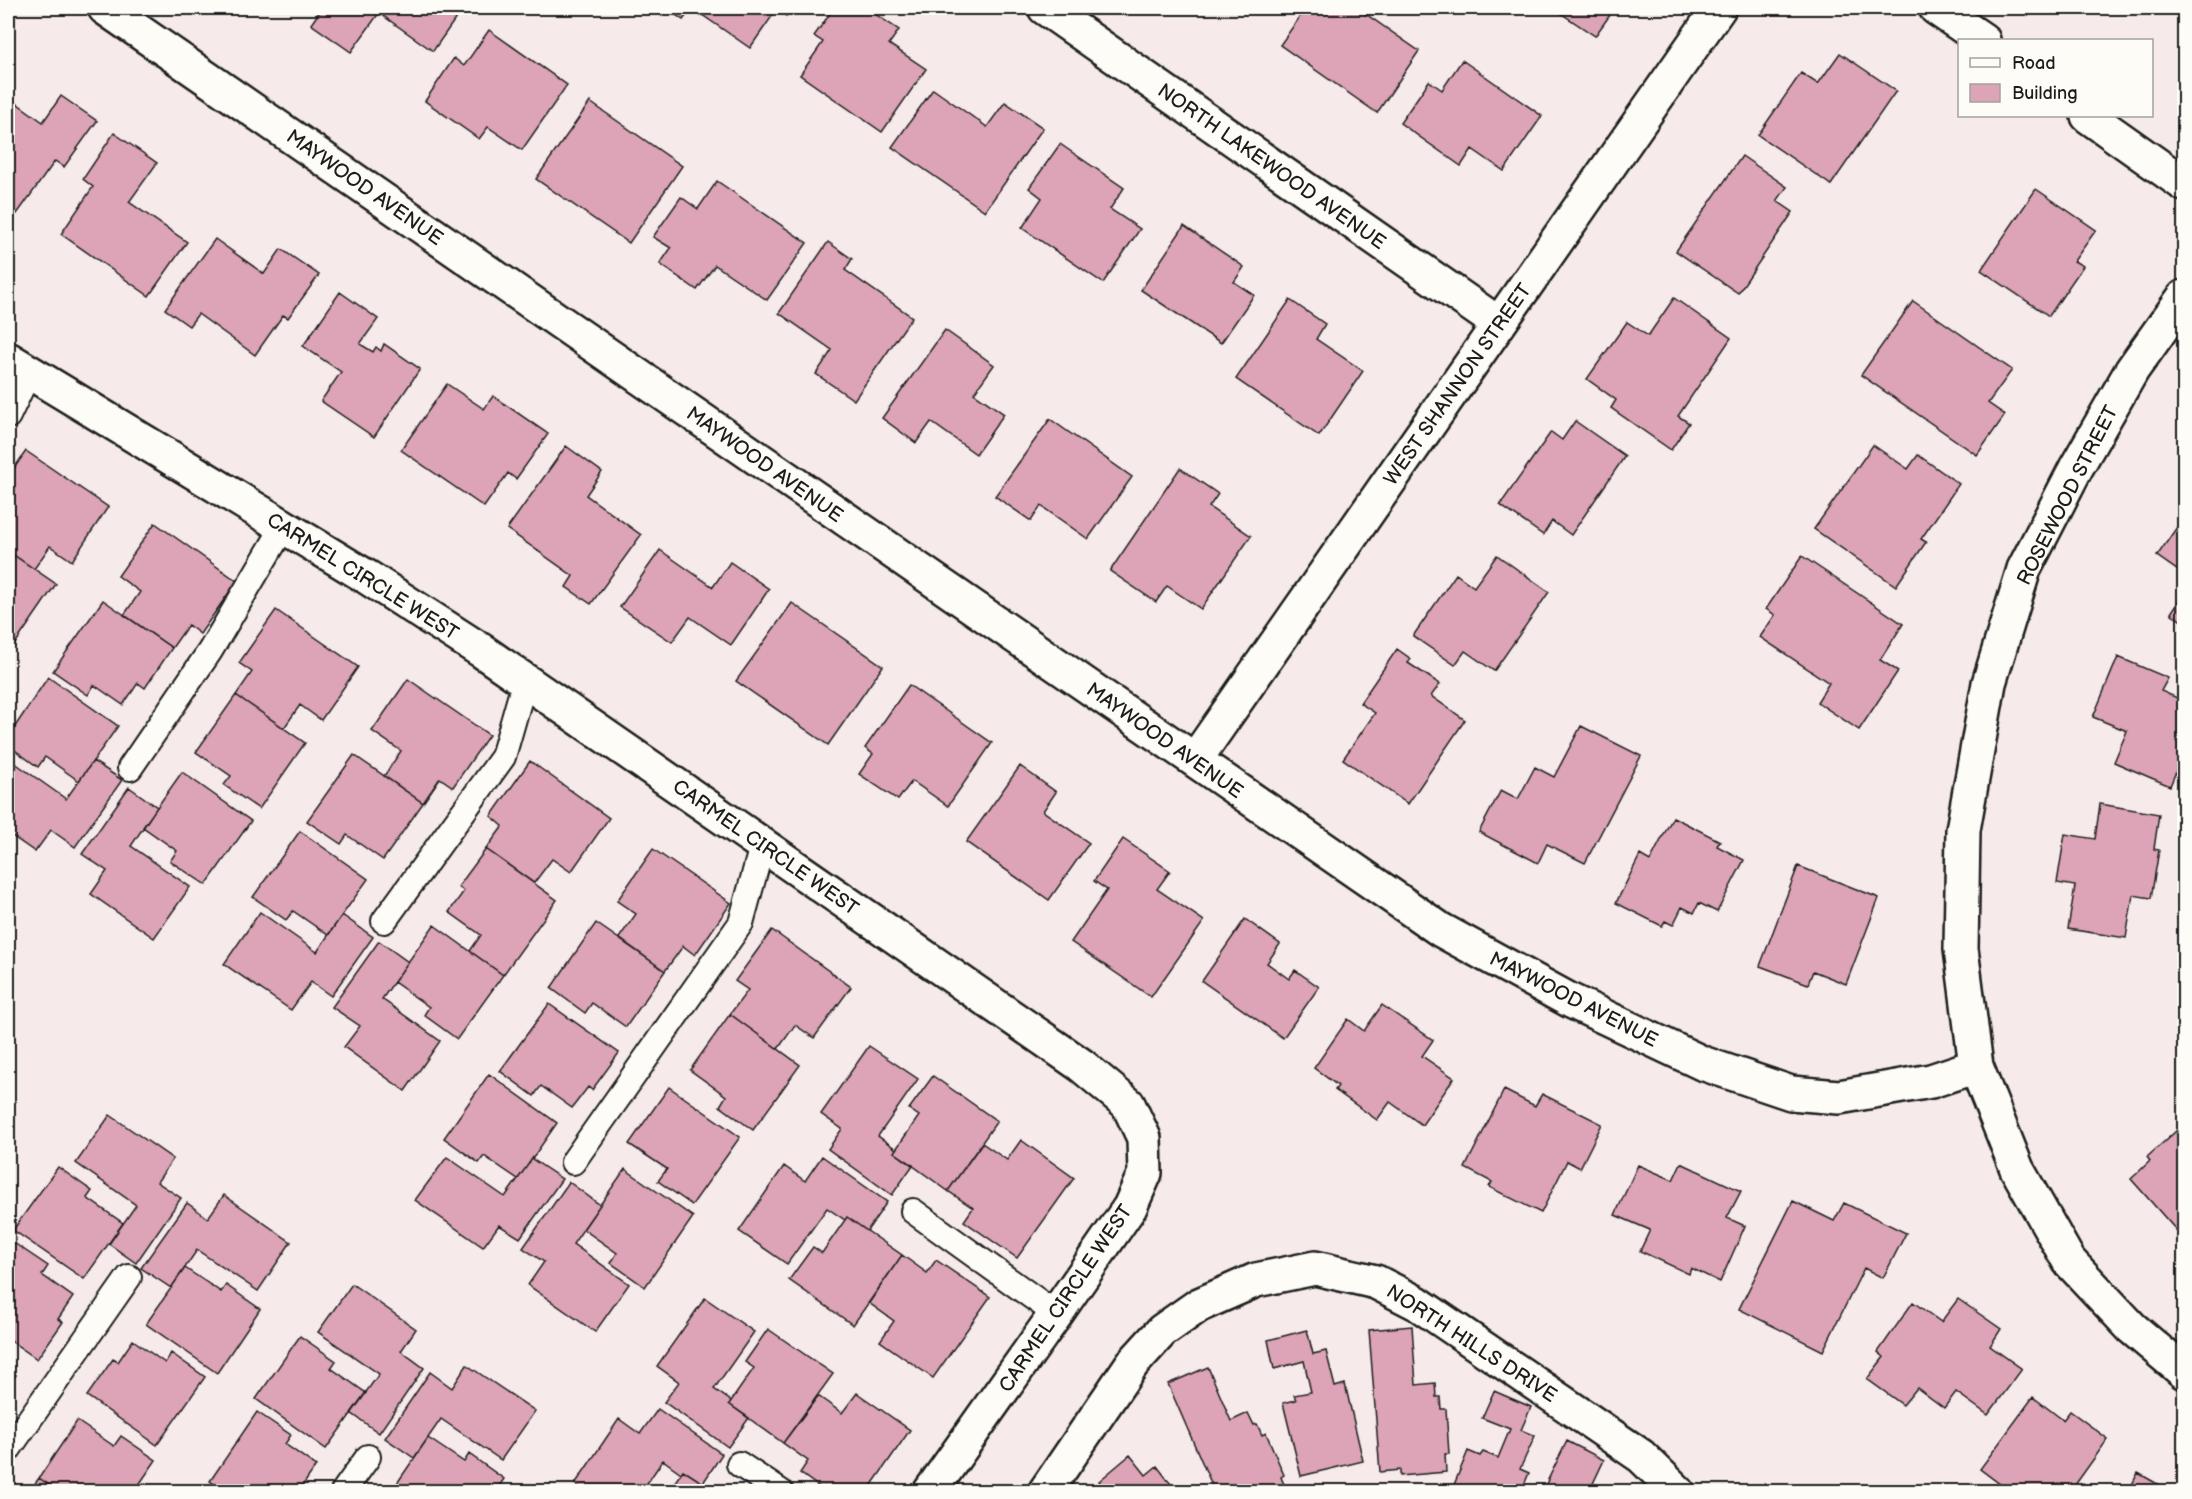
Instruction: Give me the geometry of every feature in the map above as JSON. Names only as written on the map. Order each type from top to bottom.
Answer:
[{"type":"street","name":"MAYWOOD AVENUE","points":[[105,8],[1441,930],[1571,1001],[1702,1063],[1791,1093],[1839,1097],[1931,1081],[1976,1066]]},
{"type":"street","name":"NORTH LAKEWOOD AVENUE","points":[[1045,8],[1498,324]]},
{"type":"street","name":"WEST SHANNON STREET","points":[[1195,760],[1719,8]]},
{"type":"street","points":[[1936,8],[1982,39]]},
{"type":"street","points":[[2089,117],[2184,184]]},
{"type":"street","name":"ROSEWOOD STREET","points":[[1976,1066],[1961,950],[1963,830],[1989,683],[2024,569],[2076,468],[2132,370],[2184,297]]},
{"type":"street","name":"CARMEL CIRCLE WEST","points":[[18,365],[284,526],[525,680],[1081,1065],[1128,1104],[1144,1138],[1145,1173],[1130,1206],[930,1491]]},
{"type":"street","points":[[1976,1066],[2017,1169],[2069,1261],[2132,1328],[2184,1371]]},
{"type":"street","name":"NORTH HILLS DRIVE","points":[[1045,1491],[1132,1364],[1162,1331],[1199,1305],[1256,1280],[1315,1268],[1376,1282],[1417,1303],[1641,1456],[1678,1491]]},
{"type":"lane","points":[[8,416],[18,365]]},
{"type":"lane","points":[[130,768],[210,651],[284,526]]},
{"type":"lane","points":[[384,921],[503,757],[525,680]]},
{"type":"lane","points":[[573,1162],[741,923],[762,846]]},
{"type":"lane","points":[[913,1211],[1056,1314]]},
{"type":"lane","points":[[8,1450],[129,1277]]},
{"type":"lane","points":[[344,1491],[368,1457]]},
{"type":"lane","points":[[739,1464],[781,1491]]},
{"type":"building","points":[[322,8],[463,8],[433,51],[379,13],[351,52],[311,24]]},
{"type":"building","points":[[666,8],[692,8],[683,20]]},
{"type":"building","points":[[692,8],[792,8],[786,16],[777,9],[750,48]]},
{"type":"building","points":[[834,8],[866,8],[899,30],[889,44],[926,69],[882,132],[800,75],[823,42],[814,36]]},
{"type":"building","points":[[1306,8],[1357,8],[1419,51],[1377,113],[1280,45]]},
{"type":"building","points":[[1553,8],[1615,8],[1595,36]]},
{"type":"building","points":[[489,30],[567,85],[522,150],[488,127],[479,139],[425,101],[454,58],[464,66]]},
{"type":"building","points":[[1840,53],[1896,91],[1831,185],[1758,135],[1801,73],[1818,84]]},
{"type":"building","points":[[1462,60],[1542,116],[1504,171],[1472,149],[1461,166],[1400,123],[1429,81],[1442,90]]},
{"type":"building","points":[[933,89],[987,127],[1005,102],[1043,128],[985,211],[892,147]]},
{"type":"building","points":[[61,96],[97,121],[64,167],[55,161],[17,214],[8,207],[8,97],[43,122]]},
{"type":"building","points":[[590,102],[682,166],[629,243],[536,179]]},
{"type":"building","points":[[114,133],[157,163],[129,202],[187,242],[149,296],[61,234],[93,187],[83,179]]},
{"type":"building","points":[[1060,144],[1124,188],[1110,209],[1140,229],[1103,283],[1022,228],[1042,198],[1029,188]]},
{"type":"building","points":[[1742,156],[1787,187],[1777,201],[1793,212],[1738,293],[1676,251]]},
{"type":"building","points":[[717,181],[807,243],[767,300],[715,265],[697,290],[660,264],[671,248],[653,237],[681,197],[698,209]]},
{"type":"building","points":[[2036,189],[2096,230],[2074,261],[2083,266],[2049,316],[1981,270]]},
{"type":"building","points":[[1184,226],[1244,267],[1234,282],[1254,295],[1221,343],[1141,290]]},
{"type":"building","points":[[215,239],[264,274],[281,249],[319,275],[288,318],[283,315],[255,355],[198,314],[189,326],[165,309]]},
{"type":"building","points":[[828,242],[852,259],[845,270],[912,317],[854,400],[816,374],[832,350],[779,313]]},
{"type":"building","points":[[340,292],[378,319],[360,344],[373,352],[376,347],[381,351],[384,344],[420,369],[374,437],[321,401],[341,372],[303,346]]},
{"type":"building","points":[[1674,298],[1731,338],[1678,416],[1689,423],[1671,450],[1611,408],[1616,400],[1587,379],[1627,322],[1648,336]]},
{"type":"building","points":[[1290,300],[1325,324],[1316,339],[1363,371],[1319,436],[1236,379]]},
{"type":"building","points":[[1913,301],[2012,370],[1988,403],[2005,415],[1977,455],[1861,375]]},
{"type":"building","points":[[945,330],[994,365],[974,393],[1004,414],[976,454],[931,422],[916,443],[882,418]]},
{"type":"building","points":[[447,384],[484,409],[493,396],[548,434],[516,479],[508,473],[484,507],[401,450]]},
{"type":"building","points":[[1050,419],[1132,477],[1088,539],[1041,506],[1031,521],[995,496]]},
{"type":"building","points":[[1575,421],[1625,456],[1571,535],[1552,521],[1543,535],[1500,505],[1551,432],[1562,440]]},
{"type":"building","points":[[1873,445],[1908,469],[1918,455],[1959,484],[1921,539],[1926,542],[1896,586],[1814,529]]},
{"type":"building","points":[[566,446],[602,472],[586,495],[641,535],[591,604],[566,587],[573,576],[507,529]]},
{"type":"building","points":[[26,451],[108,507],[72,561],[50,546],[34,569],[8,551],[8,477]]},
{"type":"building","points":[[1180,468],[1218,494],[1209,507],[1251,536],[1201,609],[1167,586],[1156,602],[1110,571]]},
{"type":"building","points":[[2184,517],[2184,575],[2157,556]]},
{"type":"building","points":[[155,523],[237,581],[200,634],[188,625],[172,648],[124,615],[140,592],[118,576]]},
{"type":"building","points":[[660,550],[713,587],[730,562],[769,589],[731,645],[690,617],[672,642],[620,607]]},
{"type":"building","points":[[8,551],[56,584],[8,654]]},
{"type":"building","points":[[1497,555],[1549,592],[1494,671],[1465,651],[1455,665],[1413,636],[1456,574],[1474,587]]},
{"type":"building","points":[[1802,556],[1903,624],[1880,660],[1898,671],[1859,730],[1817,702],[1829,683],[1760,637],[1775,615],[1766,609]]},
{"type":"building","points":[[2184,593],[2184,623],[2171,613]]},
{"type":"building","points":[[103,600],[172,648],[145,688],[138,683],[123,705],[94,685],[88,695],[53,671]]},
{"type":"building","points":[[792,603],[883,666],[828,745],[736,681]]},
{"type":"building","points":[[276,610],[358,667],[321,720],[300,705],[284,728],[236,695],[252,672],[239,663]]},
{"type":"building","points":[[1397,649],[1411,659],[1408,663],[1440,684],[1431,696],[1465,720],[1408,804],[1343,759],[1375,713],[1360,703]]},
{"type":"building","points":[[2118,657],[2168,678],[2161,691],[2184,701],[2184,758],[2182,757],[2170,786],[2114,762],[2127,731],[2093,717]]},
{"type":"building","points":[[48,677],[118,726],[79,781],[45,757],[38,767],[8,745],[8,737]]},
{"type":"building","points":[[408,679],[489,735],[453,787],[440,778],[423,803],[384,776],[401,751],[372,731]]},
{"type":"building","points":[[909,685],[992,743],[948,806],[912,781],[898,800],[859,774],[873,754],[865,748]]},
{"type":"building","points":[[236,695],[305,743],[259,809],[224,785],[231,776],[196,752]]},
{"type":"building","points":[[1581,726],[1641,756],[1585,863],[1547,844],[1538,863],[1479,832],[1501,790],[1518,799],[1535,767],[1554,777]]},
{"type":"building","points":[[354,755],[423,803],[383,860],[347,835],[341,844],[307,821]]},
{"type":"building","points":[[8,758],[66,799],[93,761],[122,780],[75,847],[51,830],[35,852],[8,833]]},
{"type":"building","points":[[530,761],[609,818],[571,872],[552,859],[534,883],[486,849],[503,826],[491,816]]},
{"type":"building","points":[[1020,766],[1056,792],[1043,811],[1089,843],[1049,900],[966,842]]},
{"type":"building","points":[[182,772],[251,821],[206,885],[170,861],[177,851],[143,827]]},
{"type":"building","points":[[129,787],[157,807],[131,846],[190,887],[154,938],[91,894],[107,871],[82,854]]},
{"type":"building","points":[[2100,804],[2159,814],[2154,849],[2159,850],[2151,898],[2133,895],[2126,938],[2068,929],[2075,886],[2057,883],[2065,834],[2095,839]]},
{"type":"building","points":[[1673,817],[1720,841],[1717,846],[1744,860],[1717,912],[1699,903],[1694,913],[1682,907],[1673,925],[1665,921],[1662,926],[1616,903],[1640,855],[1650,861]]},
{"type":"building","points":[[300,831],[368,879],[328,935],[293,911],[286,920],[253,897]]},
{"type":"building","points":[[1123,839],[1170,871],[1157,889],[1204,921],[1151,997],[1071,942],[1107,890],[1094,881]]},
{"type":"building","points":[[486,849],[557,900],[503,975],[470,951],[481,935],[449,912],[464,891],[458,887]]},
{"type":"building","points":[[653,849],[731,903],[695,955],[683,946],[665,971],[619,938],[636,914],[617,901]]},
{"type":"building","points":[[1798,866],[1879,898],[1846,984],[1813,971],[1808,984],[1760,966]]},
{"type":"building","points":[[260,912],[317,952],[342,915],[373,937],[331,996],[311,982],[291,1010],[224,964]]},
{"type":"building","points":[[1245,919],[1280,944],[1267,963],[1289,979],[1295,970],[1319,987],[1283,1038],[1202,981]]},
{"type":"building","points":[[596,923],[665,971],[626,1027],[592,1003],[585,1013],[551,988]]},
{"type":"building","points":[[434,925],[503,975],[457,1039],[424,1015],[429,1007],[394,982]]},
{"type":"building","points":[[772,930],[851,987],[814,1038],[795,1025],[778,1049],[730,1014],[748,990],[735,981]]},
{"type":"building","points":[[379,941],[408,962],[382,999],[440,1041],[405,1091],[344,1047],[360,1026],[332,1007]]},
{"type":"building","points":[[549,1004],[619,1053],[592,1090],[588,1087],[572,1108],[541,1086],[534,1096],[500,1071]]},
{"type":"building","points":[[1382,1005],[1433,1040],[1422,1056],[1454,1078],[1422,1125],[1390,1102],[1377,1120],[1335,1090],[1338,1086],[1314,1068],[1348,1019],[1364,1031]]},
{"type":"building","points":[[730,1014],[800,1065],[753,1130],[720,1106],[726,1096],[690,1070]]},
{"type":"building","points":[[869,1046],[918,1079],[878,1136],[896,1149],[894,1152],[913,1165],[892,1195],[828,1149],[842,1129],[821,1114]]},
{"type":"building","points":[[489,1074],[557,1123],[518,1179],[484,1156],[479,1163],[444,1138]]},
{"type":"building","points":[[933,1076],[997,1121],[948,1191],[894,1152],[919,1116],[909,1109]]},
{"type":"building","points":[[669,1087],[740,1137],[692,1205],[658,1181],[667,1169],[629,1144]]},
{"type":"building","points":[[1504,1090],[1535,1106],[1542,1094],[1602,1124],[1580,1168],[1567,1161],[1541,1213],[1489,1187],[1492,1182],[1465,1168]]},
{"type":"building","points":[[110,1115],[173,1159],[157,1182],[181,1198],[136,1263],[109,1244],[136,1205],[76,1163]]},
{"type":"building","points":[[2184,1124],[2184,1239],[2131,1179],[2150,1161],[2147,1157]]},
{"type":"building","points":[[1021,1140],[1074,1178],[1017,1258],[964,1221],[973,1208],[948,1191],[982,1143],[1007,1160]]},
{"type":"building","points":[[822,1156],[887,1202],[867,1231],[847,1217],[845,1220],[827,1208],[787,1264],[739,1231],[784,1166],[805,1181]]},
{"type":"building","points":[[447,1157],[505,1197],[532,1159],[562,1179],[520,1238],[499,1225],[483,1247],[415,1200]]},
{"type":"building","points":[[1681,1163],[1741,1191],[1727,1218],[1745,1226],[1720,1282],[1691,1268],[1689,1274],[1640,1251],[1650,1230],[1615,1215],[1638,1165],[1673,1180]]},
{"type":"building","points":[[58,1167],[92,1191],[87,1198],[123,1223],[84,1279],[13,1230]]},
{"type":"building","points":[[625,1169],[693,1217],[645,1287],[611,1263],[617,1253],[583,1229]]},
{"type":"building","points":[[569,1182],[600,1205],[573,1244],[629,1284],[595,1332],[528,1285],[544,1262],[523,1248]]},
{"type":"building","points":[[224,1195],[291,1242],[258,1291],[197,1250],[171,1288],[141,1268],[187,1203],[208,1218]]},
{"type":"building","points":[[1793,1201],[1834,1221],[1844,1203],[1906,1233],[1883,1278],[1864,1268],[1823,1351],[1739,1309]]},
{"type":"building","points":[[847,1217],[902,1255],[853,1325],[789,1280],[813,1247],[822,1253]]},
{"type":"building","points":[[14,1243],[48,1266],[42,1275],[73,1297],[58,1319],[63,1322],[37,1359],[8,1339],[8,1252]]},
{"type":"building","points":[[902,1255],[927,1273],[936,1260],[990,1297],[933,1378],[880,1341],[894,1321],[869,1303]]},
{"type":"building","points":[[185,1268],[221,1292],[226,1285],[260,1309],[217,1373],[146,1324]]},
{"type":"building","points":[[352,1284],[416,1329],[401,1351],[424,1368],[379,1433],[351,1413],[379,1374],[318,1332]]},
{"type":"building","points":[[705,1298],[754,1332],[714,1389],[731,1401],[729,1404],[749,1418],[728,1447],[664,1402],[679,1382],[657,1366]]},
{"type":"building","points":[[1958,1299],[2001,1329],[1990,1346],[2022,1369],[1988,1415],[1956,1392],[1944,1408],[1917,1388],[1903,1405],[1867,1379],[1884,1357],[1878,1352],[1913,1302],[1941,1322]]},
{"type":"building","points":[[1412,1326],[1416,1385],[1435,1383],[1436,1397],[1440,1397],[1441,1409],[1446,1409],[1449,1454],[1445,1454],[1446,1472],[1400,1476],[1400,1470],[1380,1472],[1369,1330]]},
{"type":"building","points":[[768,1329],[833,1374],[783,1443],[729,1404],[754,1368],[745,1362]]},
{"type":"building","points":[[1307,1330],[1313,1354],[1326,1351],[1335,1387],[1345,1384],[1363,1461],[1301,1476],[1283,1403],[1296,1400],[1294,1395],[1311,1392],[1304,1361],[1274,1369],[1268,1340]]},
{"type":"building","points":[[300,1336],[336,1361],[331,1368],[366,1393],[326,1449],[256,1399]]},
{"type":"building","points":[[133,1340],[165,1363],[171,1353],[205,1377],[157,1445],[87,1396],[113,1359],[118,1362]]},
{"type":"building","points":[[467,1365],[535,1411],[501,1460],[441,1419],[414,1458],[385,1438],[430,1372],[452,1388]]},
{"type":"building","points":[[1208,1367],[1231,1421],[1248,1413],[1262,1435],[1266,1433],[1284,1475],[1281,1477],[1287,1492],[1215,1492],[1168,1384]]},
{"type":"building","points":[[8,1370],[16,1375],[8,1387]]},
{"type":"building","points":[[1494,1391],[1531,1407],[1521,1430],[1535,1436],[1520,1469],[1529,1473],[1521,1492],[1451,1492],[1468,1451],[1480,1456],[1483,1452],[1498,1458],[1510,1429],[1482,1418]]},
{"type":"building","points":[[857,1393],[910,1430],[867,1492],[826,1492],[800,1473],[808,1461],[783,1443],[818,1396],[842,1413]]},
{"type":"building","points":[[2033,1397],[2063,1420],[2070,1411],[2108,1439],[2070,1492],[2002,1492],[1998,1489],[2001,1485],[1980,1469]]},
{"type":"building","points":[[658,1409],[722,1454],[703,1483],[683,1470],[681,1473],[663,1460],[641,1492],[586,1492],[575,1484],[619,1419],[640,1434]]},
{"type":"building","points":[[257,1412],[291,1435],[285,1444],[316,1466],[301,1488],[306,1492],[226,1492],[210,1481]]},
{"type":"building","points":[[77,1421],[114,1446],[121,1436],[156,1460],[134,1492],[60,1492],[39,1478]]},
{"type":"building","points":[[428,1438],[464,1462],[469,1454],[504,1479],[495,1492],[391,1492]]},
{"type":"building","points":[[1567,1441],[1604,1460],[1589,1492],[1542,1492]]},
{"type":"building","points":[[1130,1455],[1146,1475],[1157,1466],[1177,1492],[1145,1492],[1140,1485],[1131,1492],[1107,1492],[1099,1481]]},
{"type":"building","points":[[683,1470],[703,1483],[714,1492],[668,1492]]},
{"type":"building","points":[[2138,1473],[2172,1492],[2128,1492]]},
{"type":"building","points":[[39,1478],[60,1492],[29,1492]]}]
